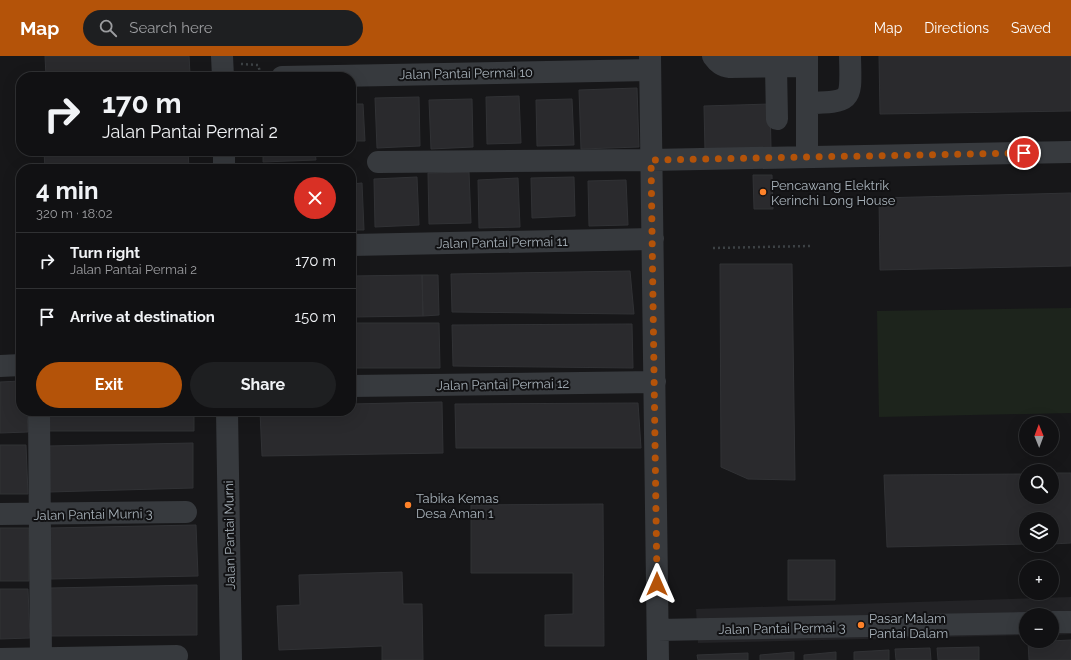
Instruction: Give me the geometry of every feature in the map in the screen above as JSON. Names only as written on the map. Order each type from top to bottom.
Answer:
[{"type":"street","points":[[222,56],[223,72]]},
{"type":"street","points":[[713,56],[723,66],[730,67],[776,66],[807,61],[807,157]]},
{"type":"street","points":[[807,103],[834,102],[840,101],[846,97],[850,91],[851,85],[850,56]]},
{"type":"street","points":[[650,63],[658,660]]},
{"type":"street","name":"Jalan Pantai Permai 10","points":[[321,72],[388,65],[650,63]]},
{"type":"street","points":[[776,66],[776,119]]},
{"type":"street","points":[[378,162],[651,160],[1071,152]]},
{"type":"street","name":"Jalan Pantai Permai 11","points":[[356,245],[652,239]]},
{"type":"street","points":[[0,366],[16,366]]},
{"type":"street","name":"Jalan Pantai Permai 12","points":[[356,386],[655,382]]},
{"type":"street","points":[[39,416],[41,659]]},
{"type":"street","name":"Jalan Pantai Murni","points":[[227,416],[231,660]]},
{"type":"street","name":"Jalan Pantai Murni 3","points":[[0,514],[186,512]]},
{"type":"street","points":[[1059,622],[1071,622]]},
{"type":"street","name":"Jalan Pantai Permai 3","points":[[658,630],[1019,623]]},
{"type":"street","points":[[0,659],[178,656]]},
{"type":"path","points":[[713,248],[810,246]]},
{"type":"shaded area","points":[[1071,308],[1071,413],[879,417],[877,311]]},
{"type":"shaded area","name":"Pasar Malam Pantai Dalam","points":[[1059,597],[1071,597],[1071,634],[1059,635],[1059,608],[1019,608],[1019,635],[698,643],[696,609],[1019,599],[1019,600],[1059,600]]},
{"type":"building","points":[[45,56],[189,56],[190,72],[46,72]]},
{"type":"building","points":[[879,56],[1071,56],[1071,111],[880,114]]},
{"type":"building","points":[[637,88],[639,147],[581,149],[579,90]]},
{"type":"building","points":[[519,96],[521,143],[487,144],[486,97]]},
{"type":"building","points":[[419,97],[420,146],[377,148],[375,98]]},
{"type":"building","points":[[472,99],[473,147],[431,149],[429,100]]},
{"type":"building","points":[[572,99],[574,145],[537,146],[536,100]]},
{"type":"building","points":[[356,104],[363,104],[365,141],[356,141]]},
{"type":"building","points":[[770,104],[771,148],[705,151],[704,106]]},
{"type":"building","points":[[44,156],[188,156],[189,164],[45,164]]},
{"type":"building","points":[[263,156],[316,156],[316,160],[263,162]]},
{"type":"building","points":[[469,172],[471,223],[429,224],[428,173]]},
{"type":"building","name":"Pencawang Elektrik Kerinchi Long House","points":[[753,175],[772,175],[773,209],[754,209]]},
{"type":"building","points":[[417,177],[419,225],[375,227],[374,179]]},
{"type":"building","points":[[574,177],[575,216],[532,218],[531,178]]},
{"type":"building","points":[[518,178],[520,227],[479,228],[478,180]]},
{"type":"building","points":[[626,180],[628,225],[589,226],[588,181]]},
{"type":"building","points":[[362,183],[364,230],[356,230],[356,184]]},
{"type":"building","points":[[1071,193],[1071,266],[880,270],[879,198]]},
{"type":"building","points":[[720,264],[792,264],[795,480],[748,479],[721,467]]},
{"type":"building","points":[[630,271],[634,314],[452,312],[451,274]]},
{"type":"building","points":[[422,275],[423,316],[356,317],[356,276]]},
{"type":"building","points":[[422,275],[438,275],[439,315],[423,316]]},
{"type":"building","points":[[356,323],[439,323],[440,368],[356,368]]},
{"type":"building","points":[[632,324],[633,368],[453,366],[452,325]]},
{"type":"building","points":[[16,381],[16,416],[27,416],[28,432],[0,433],[0,382]]},
{"type":"building","points":[[442,402],[443,453],[262,456],[260,416],[356,416],[356,404]]},
{"type":"building","points":[[638,403],[641,448],[456,448],[455,404]]},
{"type":"building","points":[[46,416],[194,416],[194,431],[47,431]]},
{"type":"building","points":[[193,443],[193,488],[49,492],[48,446]]},
{"type":"building","points":[[0,445],[26,445],[28,494],[0,494]]},
{"type":"building","points":[[1059,473],[1071,473],[1071,543],[1059,544],[1059,512],[1019,512],[1019,544],[887,547],[884,475],[1019,474],[1019,504],[1059,504]]},
{"type":"building","points":[[603,504],[604,646],[545,646],[545,615],[573,614],[573,573],[471,573],[471,505]]},
{"type":"building","points":[[196,525],[198,576],[51,579],[49,528]]},
{"type":"building","points":[[0,528],[29,528],[29,581],[0,581]]},
{"type":"building","points":[[788,560],[835,560],[835,600],[788,600]]},
{"type":"building","points":[[402,572],[403,604],[422,604],[423,660],[382,660],[382,646],[279,650],[277,606],[300,605],[299,575]]},
{"type":"building","points":[[197,585],[197,635],[51,636],[50,588]]},
{"type":"building","points":[[0,589],[28,589],[30,638],[0,639]]},
{"type":"building","points":[[1071,640],[1071,660],[1029,660],[1028,648],[1059,648],[1059,641]]},
{"type":"building","points":[[979,647],[979,660],[938,660],[937,648]]},
{"type":"building","points":[[930,648],[931,660],[896,660],[895,649]]},
{"type":"building","points":[[889,650],[889,660],[854,660],[854,652]]},
{"type":"building","points":[[794,652],[794,660],[760,660],[760,655]]},
{"type":"building","points":[[836,652],[836,660],[804,660],[804,655]]},
{"type":"building","points":[[748,653],[748,660],[698,660],[697,655]]},
{"type":"place","name":"Pencawang Elektrik Kerinchi Long House","points":[[763,192]]},
{"type":"place","name":"Tabika Kemas Desa Aman 1","points":[[408,505]]},
{"type":"place","name":"Pasar Malam Pantai Dalam","points":[[861,625]]},
{"type":"route","points":[[657,584],[651,160],[1024,153]]}]
